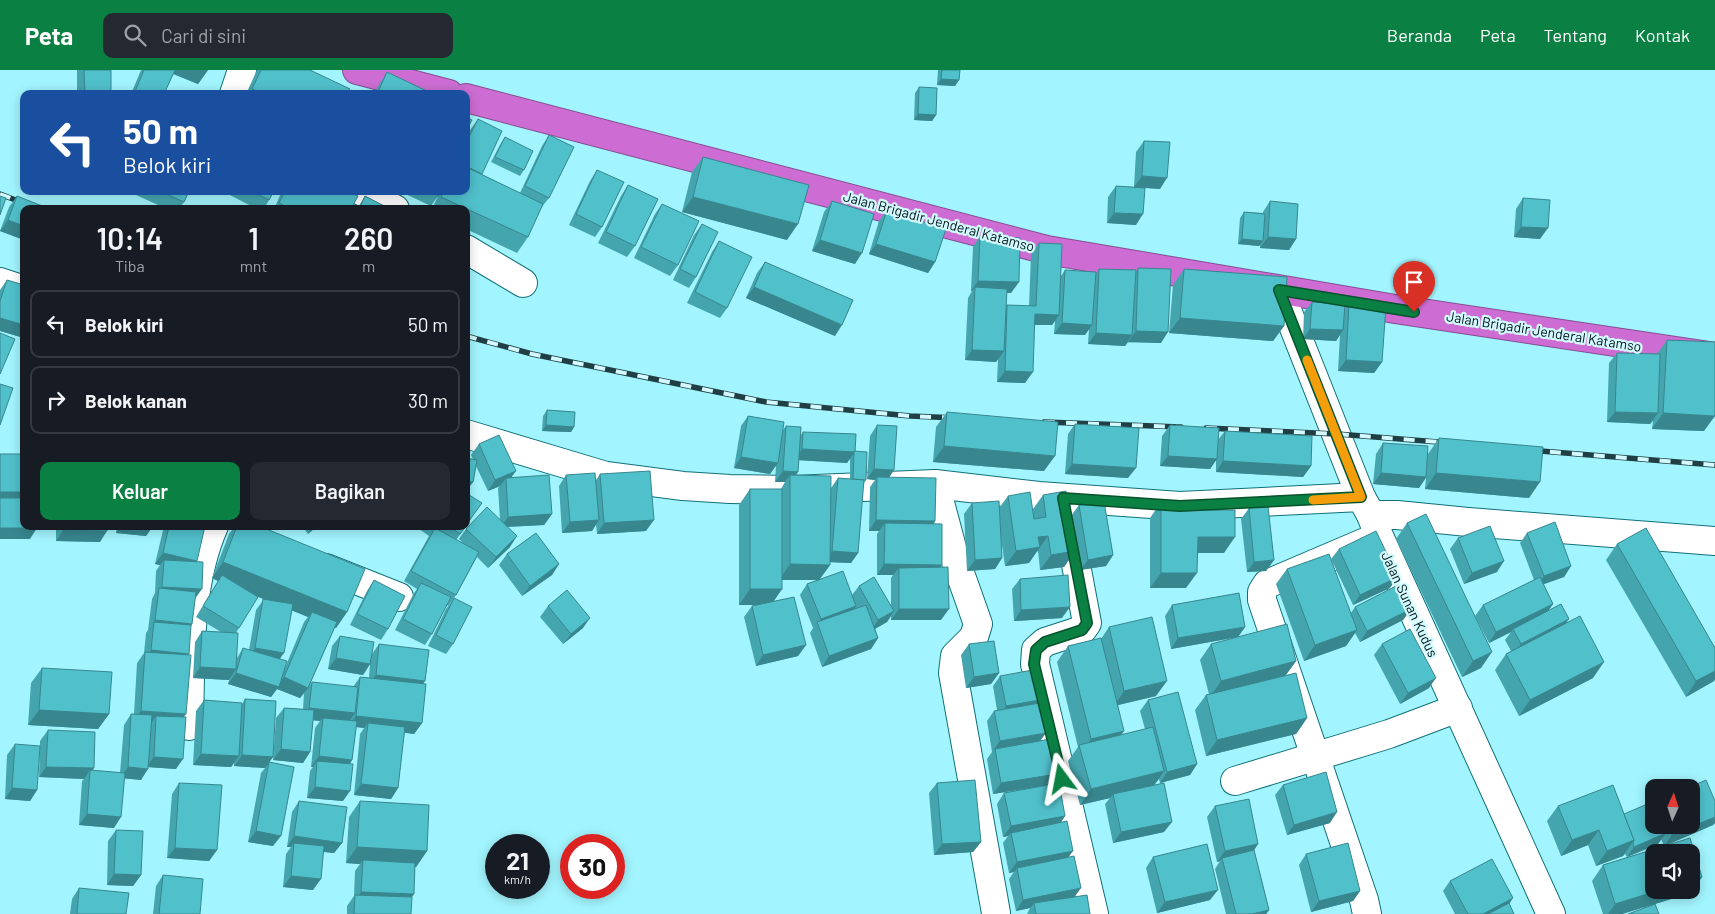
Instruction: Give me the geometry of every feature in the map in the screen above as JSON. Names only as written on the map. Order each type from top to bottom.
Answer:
[{"type":"highway","points":[[357,70],[434,90]]},
{"type":"highway","name":"Jalan Brigadir Jenderal Katamso","points":[[470,99],[1048,250],[1279,290],[1715,357]]},
{"type":"street","points":[[235,90],[242,70]]},
{"type":"street","points":[[369,195],[387,205]]},
{"type":"street","points":[[470,251],[523,283]]},
{"type":"street","points":[[0,282],[20,289]]},
{"type":"street","name":"Jalan Sunan Kudus","points":[[1279,290],[1370,516],[1552,914]]},
{"type":"street","points":[[470,435],[606,476],[683,486],[792,490],[935,484],[1063,498],[1370,516],[1397,515],[1715,541]]},
{"type":"street","points":[[935,484],[955,559],[978,624],[974,637],[955,656],[953,673],[996,913]]},
{"type":"street","points":[[1063,498],[1087,623],[1082,630],[1045,642],[1036,650],[1034,664],[1094,914]]},
{"type":"street","points":[[1367,914],[1316,755],[1262,600],[1262,592],[1267,584],[1370,516]]},
{"type":"street","points":[[189,726],[194,608],[200,565],[206,545],[223,530]]},
{"type":"street","points":[[300,558],[399,597]]},
{"type":"street","points":[[1236,781],[1389,734],[1458,708]]},
{"type":"building","points":[[84,70],[111,70],[111,90],[85,90]]},
{"type":"building","points":[[144,70],[175,70],[166,90],[136,90]]},
{"type":"building","points":[[261,70],[310,70],[350,89],[254,90],[252,89]]},
{"type":"building","points":[[942,70],[960,70],[959,80],[941,79]]},
{"type":"building","points":[[387,72],[425,90],[379,90]]},
{"type":"building","points":[[919,87],[937,88],[936,115],[918,114]]},
{"type":"building","points":[[478,119],[502,131],[482,174],[470,168],[470,135]]},
{"type":"building","points":[[549,135],[574,147],[549,198],[525,186]]},
{"type":"building","points":[[505,137],[533,151],[524,170],[495,157]]},
{"type":"building","points":[[1144,141],[1170,142],[1167,178],[1142,176]]},
{"type":"building","points":[[703,157],[809,185],[798,224],[693,197]]},
{"type":"building","points":[[470,169],[543,204],[528,237],[470,210],[470,205],[458,205],[441,197],[442,195],[470,195]]},
{"type":"building","points":[[597,170],[624,182],[602,227],[576,214]]},
{"type":"building","points":[[628,185],[658,199],[635,246],[606,232]]},
{"type":"building","points":[[1116,186],[1145,188],[1143,214],[1114,213]]},
{"type":"building","points":[[168,195],[187,195],[184,202]]},
{"type":"building","points":[[259,195],[272,195],[269,200]]},
{"type":"building","points":[[283,195],[358,196],[353,205],[283,205],[279,203]]},
{"type":"building","points":[[0,196],[6,198],[0,215]]},
{"type":"building","points":[[17,196],[40,205],[20,205],[20,224],[8,220]]},
{"type":"building","points":[[365,196],[382,205],[361,205]]},
{"type":"building","points":[[1523,198],[1550,200],[1548,228],[1521,227]]},
{"type":"building","points":[[832,201],[874,214],[862,253],[820,240]]},
{"type":"building","points":[[1270,201],[1298,204],[1296,239],[1268,237]]},
{"type":"building","points":[[662,204],[699,221],[678,265],[641,247]]},
{"type":"building","points":[[887,210],[946,229],[935,262],[876,244]]},
{"type":"building","points":[[1244,212],[1265,214],[1263,241],[1242,239]]},
{"type":"building","points":[[702,224],[718,232],[696,277],[680,269]]},
{"type":"building","points":[[980,236],[1020,238],[1019,282],[978,281]]},
{"type":"building","points":[[719,241],[752,257],[727,308],[695,292]]},
{"type":"building","points":[[1039,243],[1062,244],[1059,315],[1035,314],[1033,372],[1005,371],[1007,305],[1036,306]]},
{"type":"building","points":[[765,262],[853,300],[842,325],[754,287]]},
{"type":"building","points":[[1138,268],[1171,269],[1168,332],[1136,331]]},
{"type":"building","points":[[1099,269],[1136,270],[1132,335],[1096,333]]},
{"type":"building","points":[[1184,269],[1287,277],[1284,326],[1180,318]]},
{"type":"building","points":[[1065,270],[1096,272],[1092,325],[1062,323]]},
{"type":"building","points":[[7,280],[20,284],[20,324],[0,318],[0,301]]},
{"type":"building","points":[[975,287],[1007,289],[1004,351],[972,350]]},
{"type":"building","points":[[1312,302],[1345,304],[1343,330],[1310,329]]},
{"type":"building","points":[[1349,304],[1386,306],[1382,362],[1346,360]]},
{"type":"building","points":[[0,333],[15,339],[0,374]]},
{"type":"building","points":[[1667,340],[1715,342],[1715,416],[1663,413]]},
{"type":"building","points":[[1617,353],[1660,354],[1658,413],[1615,412]]},
{"type":"building","points":[[0,384],[13,388],[0,425]]},
{"type":"building","points":[[547,410],[575,412],[574,427],[546,425]]},
{"type":"building","points":[[947,412],[1058,422],[1055,456],[944,446]]},
{"type":"building","points":[[748,416],[784,422],[778,463],[741,457]]},
{"type":"building","points":[[1075,424],[1139,428],[1136,468],[1072,464]]},
{"type":"building","points":[[877,425],[897,426],[894,470],[874,469]]},
{"type":"building","points":[[1170,425],[1219,428],[1217,459],[1168,456]]},
{"type":"building","points":[[786,426],[801,427],[798,472],[783,471]]},
{"type":"building","points":[[1225,431],[1312,436],[1311,466],[1223,461]]},
{"type":"building","points":[[803,432],[856,434],[855,452],[802,449]]},
{"type":"building","points":[[499,435],[516,471],[495,480],[479,444]]},
{"type":"building","points":[[1439,438],[1543,447],[1540,482],[1436,473]]},
{"type":"building","points":[[1383,443],[1428,446],[1426,477],[1381,473]]},
{"type":"building","points":[[854,451],[867,452],[866,480],[853,479]]},
{"type":"building","points":[[0,454],[20,454],[20,492],[0,492]]},
{"type":"building","points":[[470,459],[477,460],[473,482],[470,482]]},
{"type":"building","points":[[650,471],[654,520],[604,523],[600,474]]},
{"type":"building","points":[[595,473],[599,520],[570,522],[566,475]]},
{"type":"building","points":[[549,475],[552,514],[508,517],[506,478]]},
{"type":"building","points":[[790,475],[831,476],[830,565],[790,564]]},
{"type":"building","points":[[877,477],[936,478],[935,521],[876,520]]},
{"type":"building","points":[[838,478],[864,480],[858,553],[832,551]]},
{"type":"building","points":[[750,489],[782,489],[782,589],[750,589]]},
{"type":"building","points":[[1066,491],[1075,551],[1051,555],[1048,536],[1038,537],[1040,547],[1016,551],[1008,496],[1030,492],[1034,519],[1046,517],[1043,495]]},
{"type":"building","points":[[470,496],[482,503],[470,520]]},
{"type":"building","points":[[0,498],[20,498],[20,528],[0,528]]},
{"type":"building","points":[[999,501],[1002,558],[975,560],[972,503]]},
{"type":"building","points":[[1104,501],[1113,555],[1088,560],[1079,505]]},
{"type":"building","points":[[1161,502],[1197,502],[1197,510],[1235,510],[1235,537],[1198,537],[1197,573],[1161,573]]},
{"type":"building","points":[[1268,506],[1274,560],[1254,562],[1249,508]]},
{"type":"building","points":[[487,507],[517,536],[496,557],[467,530],[470,530],[470,525]]},
{"type":"building","points":[[1426,514],[1492,652],[1473,661],[1407,523]]},
{"type":"building","points":[[1555,522],[1571,566],[1544,576],[1527,533]]},
{"type":"building","points":[[885,523],[942,524],[942,565],[884,564]]},
{"type":"building","points":[[1490,526],[1504,561],[1472,573],[1458,538]]},
{"type":"building","points":[[1646,528],[1715,648],[1715,671],[1696,681],[1617,544]]},
{"type":"building","points":[[63,530],[107,530],[107,531]]},
{"type":"building","points":[[168,530],[204,530],[197,561],[163,553]]},
{"type":"building","points":[[235,530],[269,530],[365,569],[347,612],[223,562]]},
{"type":"building","points":[[434,530],[439,530],[479,552],[456,595],[411,571]]},
{"type":"building","points":[[454,530],[463,530],[460,534]]},
{"type":"building","points":[[1376,531],[1398,577],[1360,595],[1339,549]]},
{"type":"building","points":[[536,533],[559,564],[530,586],[507,554]]},
{"type":"building","points":[[1329,554],[1357,630],[1315,645],[1287,569]]},
{"type":"building","points":[[164,560],[203,562],[202,589],[162,587]]},
{"type":"building","points":[[948,567],[949,609],[899,609],[899,568]]},
{"type":"building","points":[[843,571],[856,606],[821,619],[807,584]]},
{"type":"building","points":[[222,575],[258,597],[239,628],[203,606]]},
{"type":"building","points":[[1068,575],[1070,607],[1021,610],[1020,579]]},
{"type":"building","points":[[874,577],[894,611],[878,620],[859,586]]},
{"type":"building","points":[[1540,577],[1553,604],[1496,632],[1483,605]]},
{"type":"building","points":[[374,580],[405,596],[388,629],[357,614]]},
{"type":"building","points":[[421,583],[451,597],[432,634],[403,619]]},
{"type":"building","points":[[1398,585],[1411,609],[1367,631],[1355,607]]},
{"type":"building","points":[[159,588],[196,592],[192,624],[155,620]]},
{"type":"building","points":[[567,590],[590,618],[571,634],[548,606]]},
{"type":"building","points":[[1239,593],[1245,627],[1178,638],[1172,605]]},
{"type":"building","points":[[794,597],[806,645],[763,655],[752,606]]},
{"type":"building","points":[[454,598],[472,607],[453,644],[436,635]]},
{"type":"building","points":[[263,599],[293,604],[284,653],[255,648]]},
{"type":"building","points":[[1561,604],[1569,619],[1521,644],[1513,629]]},
{"type":"building","points":[[866,605],[878,638],[829,656],[817,622]]},
{"type":"building","points":[[312,612],[337,622],[308,688],[284,677]]},
{"type":"building","points":[[1580,616],[1604,662],[1530,700],[1506,654]]},
{"type":"building","points":[[1152,617],[1167,681],[1124,691],[1109,627]]},
{"type":"building","points":[[154,622],[191,625],[189,654],[151,650]]},
{"type":"building","points":[[1287,624],[1296,661],[1221,681],[1211,644]]},
{"type":"building","points":[[1410,629],[1436,678],[1408,693],[1382,644]]},
{"type":"building","points":[[202,631],[238,633],[236,669],[200,667]]},
{"type":"building","points":[[340,636],[374,642],[370,664],[336,658]]},
{"type":"building","points":[[1101,638],[1124,731],[1091,739],[1068,646]]},
{"type":"building","points":[[994,641],[999,673],[974,677],[969,644]]},
{"type":"building","points":[[379,644],[429,650],[425,681],[376,675]]},
{"type":"building","points":[[243,648],[287,661],[279,687],[236,673]]},
{"type":"building","points":[[145,652],[191,655],[186,714],[141,711]]},
{"type":"building","points":[[42,668],[112,672],[109,714],[39,710]]},
{"type":"building","points":[[1038,669],[1045,699],[1006,706],[1000,676]]},
{"type":"building","points":[[1296,673],[1307,718],[1217,740],[1206,695]]},
{"type":"building","points":[[360,677],[426,684],[422,723],[356,716]]},
{"type":"building","points":[[312,682],[358,687],[355,713],[309,708]]},
{"type":"building","points":[[1178,692],[1197,764],[1167,772],[1148,700]]},
{"type":"building","points":[[245,699],[276,701],[273,757],[242,755]]},
{"type":"building","points":[[204,700],[242,703],[239,756],[201,754]]},
{"type":"building","points":[[1040,703],[1046,733],[1000,741],[994,711]]},
{"type":"building","points":[[284,708],[314,710],[310,752],[281,749]]},
{"type":"building","points":[[131,714],[152,715],[148,769],[128,767]]},
{"type":"building","points":[[156,716],[186,717],[183,759],[154,757]]},
{"type":"building","points":[[323,718],[357,721],[352,760],[319,756]]},
{"type":"building","points":[[368,723],[405,727],[398,788],[361,784]]},
{"type":"building","points":[[1153,727],[1164,771],[1091,789],[1079,745]]},
{"type":"building","points":[[48,730],[95,732],[94,768],[46,767]]},
{"type":"building","points":[[1050,739],[1057,774],[1001,783],[995,749]]},
{"type":"building","points":[[15,744],[40,746],[37,790],[12,788]]},
{"type":"building","points":[[317,761],[353,764],[350,791],[315,787]]},
{"type":"building","points":[[269,762],[294,767],[281,836],[256,831]]},
{"type":"building","points":[[90,770],[125,773],[121,817],[87,814]]},
{"type":"building","points":[[1326,772],[1337,812],[1294,825],[1283,785]]},
{"type":"building","points":[[975,780],[981,842],[942,844],[937,783]]},
{"type":"building","points":[[1706,780],[1715,801],[1715,817],[1700,823],[1700,783]]},
{"type":"building","points":[[179,783],[222,785],[217,850],[175,848]]},
{"type":"building","points":[[1059,783],[1065,816],[1011,826],[1004,793]]},
{"type":"building","points":[[1164,783],[1172,822],[1121,832],[1113,794]]},
{"type":"building","points":[[1613,785],[1634,840],[1607,851],[1599,830],[1572,840],[1558,806]]},
{"type":"building","points":[[1249,799],[1258,844],[1225,851],[1215,806]]},
{"type":"building","points":[[299,801],[347,807],[342,843],[294,836]]},
{"type":"building","points":[[360,801],[429,805],[427,851],[357,847]]},
{"type":"building","points":[[1645,805],[1645,834],[1664,834],[1634,847],[1634,840],[1624,814]]},
{"type":"building","points":[[1067,821],[1073,851],[1017,862],[1011,833]]},
{"type":"building","points":[[116,830],[143,831],[141,875],[114,874]]},
{"type":"building","points":[[1690,838],[1692,844],[1671,844]]},
{"type":"building","points":[[294,843],[324,846],[321,879],[291,876]]},
{"type":"building","points":[[1348,843],[1360,891],[1319,901],[1306,854]]},
{"type":"building","points":[[1207,844],[1218,890],[1165,902],[1153,857]]},
{"type":"building","points":[[1254,850],[1269,910],[1252,914],[1236,914],[1222,858]]},
{"type":"building","points":[[1645,852],[1645,895],[1615,904],[1603,865]]},
{"type":"building","points":[[1074,856],[1081,888],[1023,900],[1017,868]]},
{"type":"building","points":[[1492,859],[1513,898],[1483,914],[1468,914],[1450,881]]},
{"type":"building","points":[[363,860],[415,863],[414,894],[361,892]]},
{"type":"building","points":[[163,875],[203,879],[200,914],[159,914]]},
{"type":"building","points":[[79,888],[129,893],[126,914],[77,914]]},
{"type":"building","points":[[355,895],[412,897],[411,914],[354,914]]},
{"type":"building","points":[[1087,895],[1090,914],[1036,914],[1034,903]]},
{"type":"building","points":[[1509,903],[1514,914],[1488,914]]},
{"type":"building","points":[[1655,904],[1659,914],[1628,914]]},
{"type":"railway","points":[[0,194],[29,205]]},
{"type":"railway","points":[[470,337],[532,354],[766,402],[910,416],[957,418]]},
{"type":"railway","points":[[1044,422],[1181,427]]},
{"type":"railway","points":[[1206,428],[1337,434],[1451,443]]},
{"type":"railway","points":[[1528,450],[1715,465]]},
{"type":"slow traffic","points":[[1307,360],[1361,497],[1313,500]]},
{"type":"route","points":[[1062,779],[1034,664],[1036,650],[1045,642],[1082,630],[1087,623],[1087,615],[1063,498],[1180,506],[1361,497],[1279,290],[1414,312]]}]
